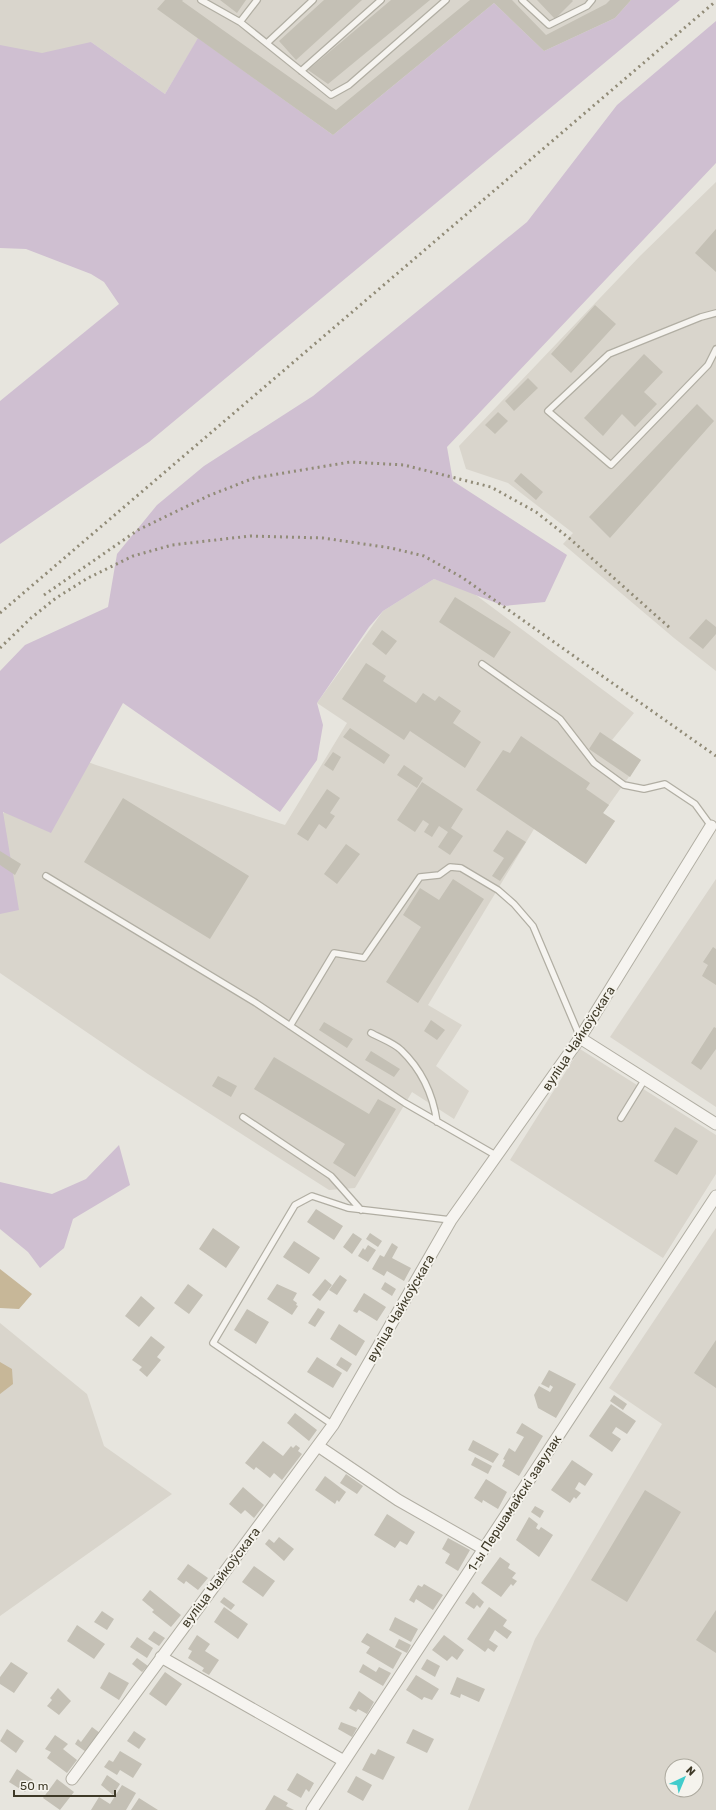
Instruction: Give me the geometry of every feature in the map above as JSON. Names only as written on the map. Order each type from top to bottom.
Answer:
[{"type":"street","name":"вуліца Чайкоўскага","points":[[72,1779],[333,1425],[451,1220],[580,1038],[710,826]]},
{"type":"street","points":[[580,1038],[716,1124]]},
{"type":"street","name":"1-ы Першамайскі завулак","points":[[312,1810],[716,1196]]},
{"type":"street","points":[[318,1446],[398,1500],[484,1549]]},
{"type":"street","points":[[161,1657],[344,1761]]},
{"type":"lane","points":[[201,0],[240,22],[331,95],[349,85],[446,0]]},
{"type":"lane","points":[[240,22],[256,0]]},
{"type":"lane","points":[[267,43],[312,0]]},
{"type":"lane","points":[[301,70],[382,0]]},
{"type":"lane","points":[[522,0],[548,25],[587,6],[592,0]]},
{"type":"lane","points":[[582,0],[587,6]]},
{"type":"lane","points":[[716,313],[609,354],[548,411],[610,465],[708,365],[716,349]]},
{"type":"lane","points":[[482,664],[560,719],[594,763],[600,768],[624,785],[644,790],[665,784],[695,804],[710,826]]},
{"type":"lane","points":[[290,1026],[334,953],[364,958],[420,878],[439,875],[450,867],[462,868],[498,890],[514,904],[533,926],[580,1038]]},
{"type":"lane","points":[[46,876],[256,1003],[405,1103],[497,1156]]},
{"type":"lane","points":[[371,1033],[401,1049],[424,1079],[435,1107],[437,1122]]},
{"type":"lane","points":[[621,1118],[646,1079]]},
{"type":"lane","points":[[242,1117],[331,1176],[360,1210]]},
{"type":"lane","points":[[333,1425],[213,1343],[295,1204],[312,1196],[348,1208],[451,1220]]},
{"type":"shaded area","points":[[0,0],[631,0],[615,18],[544,51],[494,3],[333,135],[198,39],[165,94],[91,42],[60,98],[0,54]]},
{"type":"shaded area","points":[[631,0],[680,0],[149,442],[0,544],[0,401],[119,304],[104,282],[91,274],[26,249],[0,248],[0,45],[42,53],[91,42],[165,94],[198,38],[333,135],[494,3],[544,51],[615,18]]},
{"type":"shaded area","points":[[716,21],[716,163],[447,447],[453,481],[567,555],[545,602],[504,606],[434,579],[383,611],[369,627],[317,703],[323,725],[317,760],[280,812],[123,703],[51,833],[3,812],[19,910],[0,914],[0,671],[25,645],[108,607],[117,554],[157,505],[204,466],[313,396],[527,222],[617,105]]},
{"type":"shaded area","points":[[716,182],[716,671],[674,638],[563,544],[573,533],[508,483],[466,469],[459,446],[640,256]]},
{"type":"shaded area","points":[[434,579],[469,590],[634,713],[612,740],[641,760],[603,813],[615,821],[586,864],[534,829],[428,1005],[462,1025],[436,1066],[469,1091],[454,1119],[412,1092],[355,1188],[329,1190],[148,1074],[0,973],[0,818],[51,748],[96,765],[285,825],[347,723],[317,703],[383,611]]},
{"type":"shaded area","points":[[716,879],[716,1107],[610,1037]]},
{"type":"shaded area","points":[[580,1049],[716,1135],[716,1174],[663,1258],[510,1160]]},
{"type":"shaded area","points":[[119,1145],[130,1185],[73,1219],[64,1248],[40,1268],[28,1252],[0,1229],[0,1182],[52,1194],[86,1179]]},
{"type":"shaded area","points":[[716,1228],[716,1810],[468,1810],[535,1639],[662,1424],[609,1388]]},
{"type":"shaded area","points":[[0,1269],[32,1294],[19,1309],[0,1308]]},
{"type":"shaded area","points":[[0,1323],[87,1394],[104,1446],[172,1494],[0,1616]]},
{"type":"shaded area","points":[[0,1362],[12,1369],[13,1384],[0,1394]]},
{"type":"building","points":[[165,0],[183,0],[182,1],[336,110],[470,0],[512,0],[546,35],[606,4],[610,0],[631,0],[615,18],[544,51],[494,3],[333,135],[157,9]]},
{"type":"building","points":[[220,0],[246,0],[237,13]]},
{"type":"building","points":[[324,0],[362,0],[296,60],[279,41]]},
{"type":"building","points":[[391,0],[430,0],[328,84],[308,70]]},
{"type":"building","points":[[537,0],[572,0],[573,1],[555,19]]},
{"type":"building","points":[[716,229],[716,272],[695,253]]},
{"type":"building","points":[[595,305],[616,324],[571,373],[551,354]]},
{"type":"building","points":[[644,354],[663,372],[644,392],[657,404],[635,427],[622,414],[603,436],[584,418]]},
{"type":"building","points":[[528,378],[538,388],[514,411],[505,401]]},
{"type":"building","points":[[697,404],[714,421],[610,538],[589,517]]},
{"type":"building","points":[[498,412],[508,421],[495,434],[485,425]]},
{"type":"building","points":[[521,473],[543,492],[536,500],[514,481]]},
{"type":"building","points":[[455,597],[511,632],[494,658],[439,622]]},
{"type":"building","points":[[706,619],[716,627],[716,634],[703,649],[689,638]]},
{"type":"building","points":[[382,630],[397,641],[386,655],[372,644]]},
{"type":"building","points":[[366,663],[386,676],[383,681],[416,703],[423,693],[435,701],[439,696],[461,711],[453,723],[481,742],[465,768],[410,731],[404,740],[342,699]]},
{"type":"building","points":[[350,728],[390,755],[384,764],[343,737]]},
{"type":"building","points":[[600,732],[641,760],[630,777],[589,749]]},
{"type":"building","points":[[521,736],[590,783],[586,789],[609,805],[603,813],[615,821],[586,864],[476,790],[503,750],[510,753]]},
{"type":"building","points":[[333,752],[341,757],[333,771],[324,765]]},
{"type":"building","points":[[404,765],[423,778],[417,788],[397,775]]},
{"type":"building","points":[[422,782],[463,809],[451,828],[463,836],[450,855],[438,847],[448,832],[439,826],[432,837],[424,832],[429,824],[423,820],[415,832],[397,820]]},
{"type":"building","points":[[327,789],[340,798],[330,813],[335,816],[326,829],[319,824],[308,841],[297,834]]},
{"type":"building","points":[[123,798],[249,876],[210,939],[84,862]]},
{"type":"building","points":[[507,830],[526,842],[500,881],[492,876],[504,858],[493,851]]},
{"type":"building","points":[[346,844],[360,854],[337,884],[324,874]]},
{"type":"building","points":[[0,851],[21,864],[15,875],[0,865]]},
{"type":"building","points":[[453,879],[484,899],[418,1003],[386,982],[421,927],[403,915],[420,888],[439,900]]},
{"type":"building","points":[[713,947],[716,949],[716,985],[702,976],[708,965],[703,962]]},
{"type":"building","points":[[431,1020],[445,1030],[437,1040],[424,1031]]},
{"type":"building","points":[[324,1022],[353,1039],[347,1048],[319,1030]]},
{"type":"building","points":[[714,1027],[716,1028],[716,1049],[701,1070],[691,1063]]},
{"type":"building","points":[[371,1051],[400,1069],[394,1077],[365,1060]]},
{"type":"building","points":[[274,1057],[369,1114],[378,1099],[396,1109],[355,1177],[333,1163],[345,1144],[254,1089]]},
{"type":"building","points":[[218,1076],[237,1086],[231,1097],[212,1086]]},
{"type":"building","points":[[675,1127],[698,1141],[677,1175],[654,1161]]},
{"type":"building","points":[[316,1209],[343,1226],[334,1240],[307,1222]]},
{"type":"building","points":[[213,1228],[240,1247],[226,1268],[199,1249]]},
{"type":"building","points":[[353,1233],[362,1239],[352,1254],[343,1247]]},
{"type":"building","points":[[370,1233],[382,1241],[378,1247],[366,1239]]},
{"type":"building","points":[[294,1241],[320,1258],[309,1274],[283,1257]]},
{"type":"building","points":[[392,1243],[398,1247],[392,1258],[411,1268],[404,1281],[387,1271],[384,1276],[372,1269],[380,1255],[384,1257]]},
{"type":"building","points":[[368,1245],[376,1250],[368,1262],[358,1256],[363,1248],[365,1250]]},
{"type":"building","points":[[340,1275],[347,1280],[337,1295],[329,1290]]},
{"type":"building","points":[[325,1279],[332,1285],[320,1301],[312,1295]]},
{"type":"building","points":[[385,1282],[396,1289],[392,1296],[381,1289]]},
{"type":"building","points":[[188,1284],[203,1295],[189,1314],[174,1303]]},
{"type":"building","points":[[277,1284],[297,1293],[293,1300],[298,1306],[292,1315],[267,1299]]},
{"type":"building","points":[[364,1293],[386,1307],[377,1321],[359,1310],[357,1313],[353,1311]]},
{"type":"building","points":[[141,1296],[155,1308],[139,1327],[125,1316]]},
{"type":"building","points":[[318,1308],[325,1312],[315,1327],[308,1323]]},
{"type":"building","points":[[247,1309],[269,1322],[256,1344],[234,1330]]},
{"type":"building","points":[[339,1324],[365,1341],[356,1356],[330,1339]]},
{"type":"building","points":[[151,1336],[165,1347],[157,1357],[161,1360],[147,1377],[139,1370],[142,1367],[132,1360]]},
{"type":"building","points":[[716,1340],[716,1388],[694,1373]]},
{"type":"building","points":[[317,1357],[342,1373],[333,1388],[307,1372]]},
{"type":"building","points":[[341,1357],[352,1364],[347,1372],[336,1365]]},
{"type":"building","points":[[549,1370],[576,1384],[556,1418],[538,1408],[534,1395],[539,1386],[550,1392],[553,1387],[550,1385],[549,1388],[541,1384]]},
{"type":"building","points":[[614,1395],[627,1404],[623,1410],[610,1401]]},
{"type":"building","points":[[611,1404],[636,1421],[627,1434],[616,1427],[612,1433],[621,1439],[612,1452],[589,1436]]},
{"type":"building","points":[[295,1413],[317,1430],[309,1441],[287,1423]]},
{"type":"building","points":[[522,1423],[543,1436],[519,1476],[502,1466],[505,1460],[503,1459],[509,1448],[515,1452],[524,1437],[516,1433]]},
{"type":"building","points":[[473,1440],[499,1454],[493,1463],[468,1450]]},
{"type":"building","points":[[263,1441],[283,1456],[291,1446],[293,1448],[296,1445],[300,1448],[298,1451],[302,1454],[282,1480],[274,1473],[270,1478],[256,1467],[254,1470],[245,1463]]},
{"type":"building","points":[[475,1457],[492,1466],[488,1474],[471,1465]]},
{"type":"building","points":[[572,1460],[593,1474],[585,1486],[579,1482],[575,1489],[581,1493],[576,1499],[574,1497],[570,1503],[551,1490]]},
{"type":"building","points":[[346,1474],[363,1486],[357,1494],[340,1483]]},
{"type":"building","points":[[325,1476],[346,1492],[339,1502],[337,1500],[335,1504],[315,1490]]},
{"type":"building","points":[[486,1479],[507,1492],[498,1509],[483,1500],[482,1503],[474,1498]]},
{"type":"building","points":[[243,1487],[264,1505],[254,1518],[245,1510],[241,1514],[229,1504]]},
{"type":"building","points":[[645,1490],[681,1512],[627,1602],[591,1580]]},
{"type":"building","points":[[535,1506],[544,1511],[540,1518],[531,1512]]},
{"type":"building","points":[[387,1514],[415,1532],[407,1545],[400,1541],[395,1548],[374,1535]]},
{"type":"building","points":[[529,1517],[538,1524],[536,1528],[539,1530],[541,1527],[553,1535],[539,1557],[516,1540]]},
{"type":"building","points":[[279,1537],[294,1549],[284,1561],[265,1544],[269,1539],[274,1543]]},
{"type":"building","points":[[448,1538],[470,1550],[458,1571],[445,1563],[450,1554],[442,1549]]},
{"type":"building","points":[[500,1557],[510,1564],[508,1568],[516,1573],[512,1578],[517,1581],[513,1586],[511,1584],[501,1597],[481,1583]]},
{"type":"building","points":[[188,1564],[208,1578],[198,1590],[186,1581],[184,1584],[177,1579]]},
{"type":"building","points":[[254,1566],[275,1581],[263,1597],[242,1582]]},
{"type":"building","points":[[424,1584],[443,1595],[433,1610],[416,1599],[414,1603],[409,1600],[418,1585],[422,1587]]},
{"type":"building","points":[[150,1590],[181,1615],[171,1627],[152,1612],[154,1610],[142,1600]]},
{"type":"building","points":[[473,1592],[484,1602],[480,1608],[477,1605],[474,1609],[465,1603]]},
{"type":"building","points":[[224,1597],[235,1605],[231,1610],[220,1602]]},
{"type":"building","points":[[224,1607],[248,1624],[238,1639],[214,1622]]},
{"type":"building","points":[[489,1607],[507,1620],[503,1626],[512,1632],[507,1639],[495,1630],[489,1640],[498,1646],[494,1652],[488,1648],[485,1652],[467,1639]]},
{"type":"building","points":[[716,1610],[716,1653],[696,1640]]},
{"type":"building","points":[[102,1611],[114,1619],[107,1630],[94,1622]]},
{"type":"building","points":[[395,1617],[418,1629],[411,1642],[389,1630]]},
{"type":"building","points":[[77,1625],[105,1644],[94,1659],[67,1641]]},
{"type":"building","points":[[154,1631],[165,1638],[159,1646],[148,1639]]},
{"type":"building","points":[[367,1633],[402,1653],[393,1669],[366,1653],[370,1647],[361,1642]]},
{"type":"building","points":[[197,1635],[210,1644],[205,1651],[219,1660],[209,1675],[202,1671],[204,1668],[188,1658],[192,1651],[188,1649]]},
{"type":"building","points":[[444,1635],[464,1650],[457,1660],[452,1656],[447,1661],[432,1650]]},
{"type":"building","points":[[137,1637],[153,1648],[147,1658],[130,1647]]},
{"type":"building","points":[[399,1639],[411,1645],[407,1653],[395,1647]]},
{"type":"building","points":[[137,1658],[148,1666],[142,1672],[132,1664]]},
{"type":"building","points":[[427,1659],[440,1666],[435,1677],[421,1669]]},
{"type":"building","points":[[11,1662],[28,1673],[14,1693],[0,1684],[0,1677]]},
{"type":"building","points":[[363,1664],[376,1672],[379,1667],[391,1673],[383,1686],[359,1672]]},
{"type":"building","points":[[109,1672],[129,1683],[119,1700],[100,1688]]},
{"type":"building","points":[[165,1672],[182,1684],[166,1706],[149,1694]]},
{"type":"building","points":[[416,1675],[439,1689],[432,1700],[424,1697],[422,1700],[406,1690]]},
{"type":"building","points":[[457,1677],[485,1689],[479,1702],[461,1694],[460,1698],[450,1694]]},
{"type":"building","points":[[58,1688],[71,1701],[59,1715],[47,1706],[52,1700],[50,1698]]},
{"type":"building","points":[[359,1691],[374,1702],[367,1714],[358,1709],[356,1712],[349,1708]]},
{"type":"building","points":[[341,1722],[357,1728],[352,1737],[338,1729]]},
{"type":"building","points":[[92,1727],[100,1733],[86,1752],[75,1744],[78,1739],[81,1742]]},
{"type":"building","points":[[7,1729],[24,1741],[16,1753],[0,1741]]},
{"type":"building","points":[[413,1729],[434,1739],[427,1753],[406,1743]]},
{"type":"building","points":[[134,1731],[146,1739],[139,1749],[127,1741]]},
{"type":"building","points":[[55,1735],[68,1744],[63,1749],[77,1760],[67,1773],[47,1758],[51,1752],[45,1749]]},
{"type":"building","points":[[378,1749],[395,1757],[383,1780],[362,1770],[371,1753],[375,1755]]},
{"type":"building","points":[[120,1751],[142,1764],[133,1778],[120,1770],[117,1775],[104,1767],[109,1760],[113,1762]]},
{"type":"building","points":[[17,1769],[33,1780],[25,1792],[9,1782]]},
{"type":"building","points":[[297,1773],[314,1783],[309,1792],[306,1789],[301,1798],[287,1790]]},
{"type":"building","points":[[107,1775],[120,1784],[113,1795],[101,1785]]},
{"type":"building","points":[[356,1776],[372,1785],[363,1801],[347,1792]]},
{"type":"building","points":[[57,1779],[74,1792],[60,1810],[43,1798]]},
{"type":"building","points":[[122,1785],[136,1793],[126,1810],[91,1810],[99,1797],[110,1804]]},
{"type":"building","points":[[274,1795],[288,1803],[286,1806],[294,1810],[265,1810]]},
{"type":"building","points":[[139,1798],[158,1810],[131,1810]]},
{"type":"railway","points":[[0,613],[716,1]]},
{"type":"railway","points":[[44,595],[138,530],[208,496],[254,478],[350,462],[404,465],[491,487],[536,512],[569,538],[670,628]]},
{"type":"railway","points":[[0,648],[31,618],[56,598],[88,578],[133,556],[172,545],[250,536],[323,538],[391,548],[424,556],[463,578],[716,756]]}]
